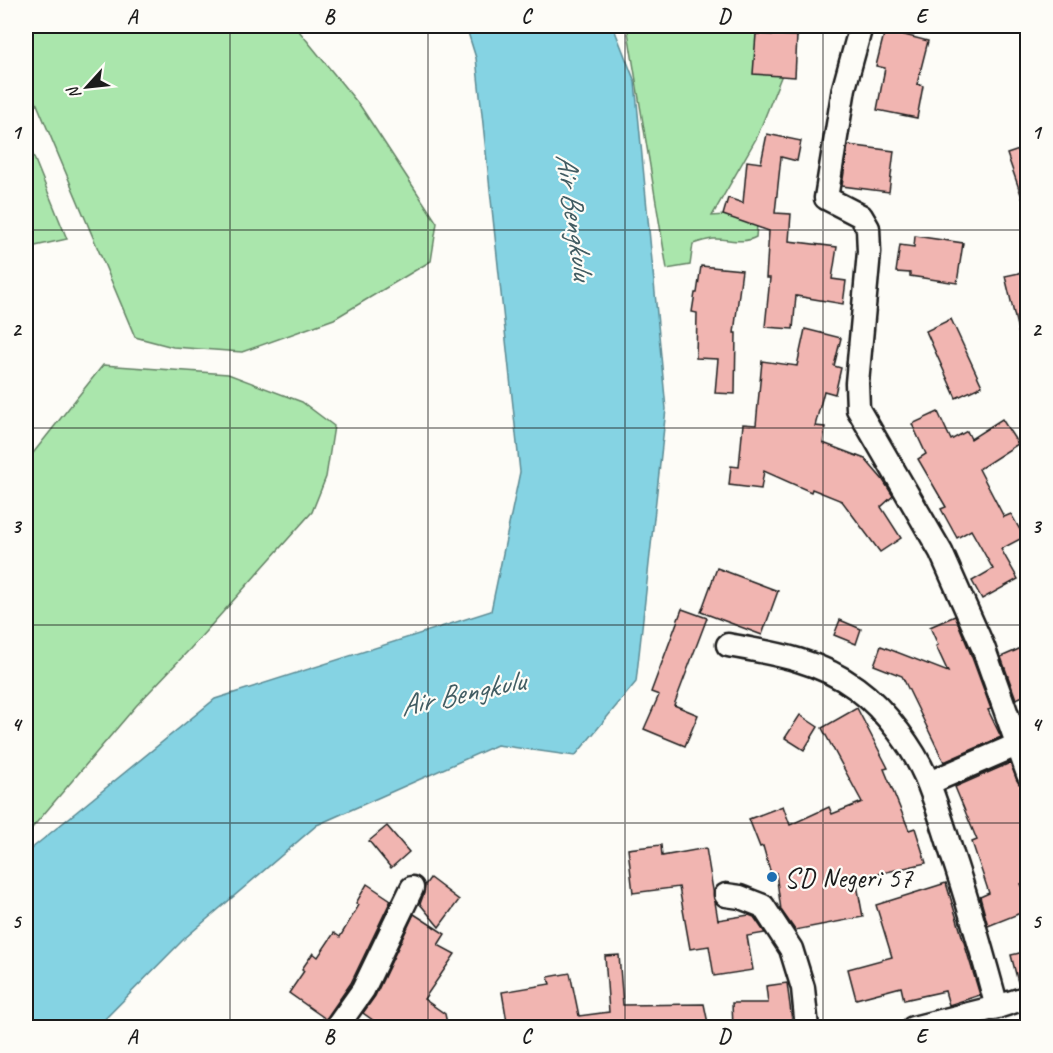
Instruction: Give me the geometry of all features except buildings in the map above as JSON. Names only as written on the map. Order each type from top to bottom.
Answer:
[{"type":"street","points":[[861,26],[844,88],[826,198],[861,216],[868,228],[869,252],[856,383],[858,409],[941,552],[1022,742],[1028,774]]},
{"type":"street","points":[[728,645],[789,656],[834,675],[855,687],[885,716],[917,760],[929,783],[968,900],[997,1007]]},
{"type":"street","points":[[929,783],[1022,742]]},
{"type":"street","points":[[336,1028],[363,990],[412,888]]},
{"type":"street","points":[[726,896],[740,897],[763,906],[791,949],[803,988],[807,1028]]},
{"type":"street","points":[[913,1028],[1028,997]]},
{"type":"green space","points":[[26,26],[295,26],[361,107],[437,223],[431,261],[334,319],[242,352],[173,347],[135,337],[26,78]]},
{"type":"green space","points":[[627,26],[809,26],[797,37],[757,137],[712,216],[739,214],[757,225],[756,237],[740,241],[713,239],[693,244],[690,265],[667,269]]},
{"type":"green space","points":[[26,138],[67,239],[26,248]]},
{"type":"green space","points":[[103,365],[228,374],[302,402],[334,426],[326,477],[312,512],[136,706],[26,835],[26,462]]},
{"type":"water","name":"Air Bengkulu","points":[[466,26],[613,26],[635,82],[666,409],[636,682],[575,756],[497,745],[317,825],[185,938],[97,1027],[26,1027],[26,853],[215,699],[491,611],[520,472],[476,58]]},
{"type":"place","name":"SD Negeri 57","points":[[772,877]]}]
